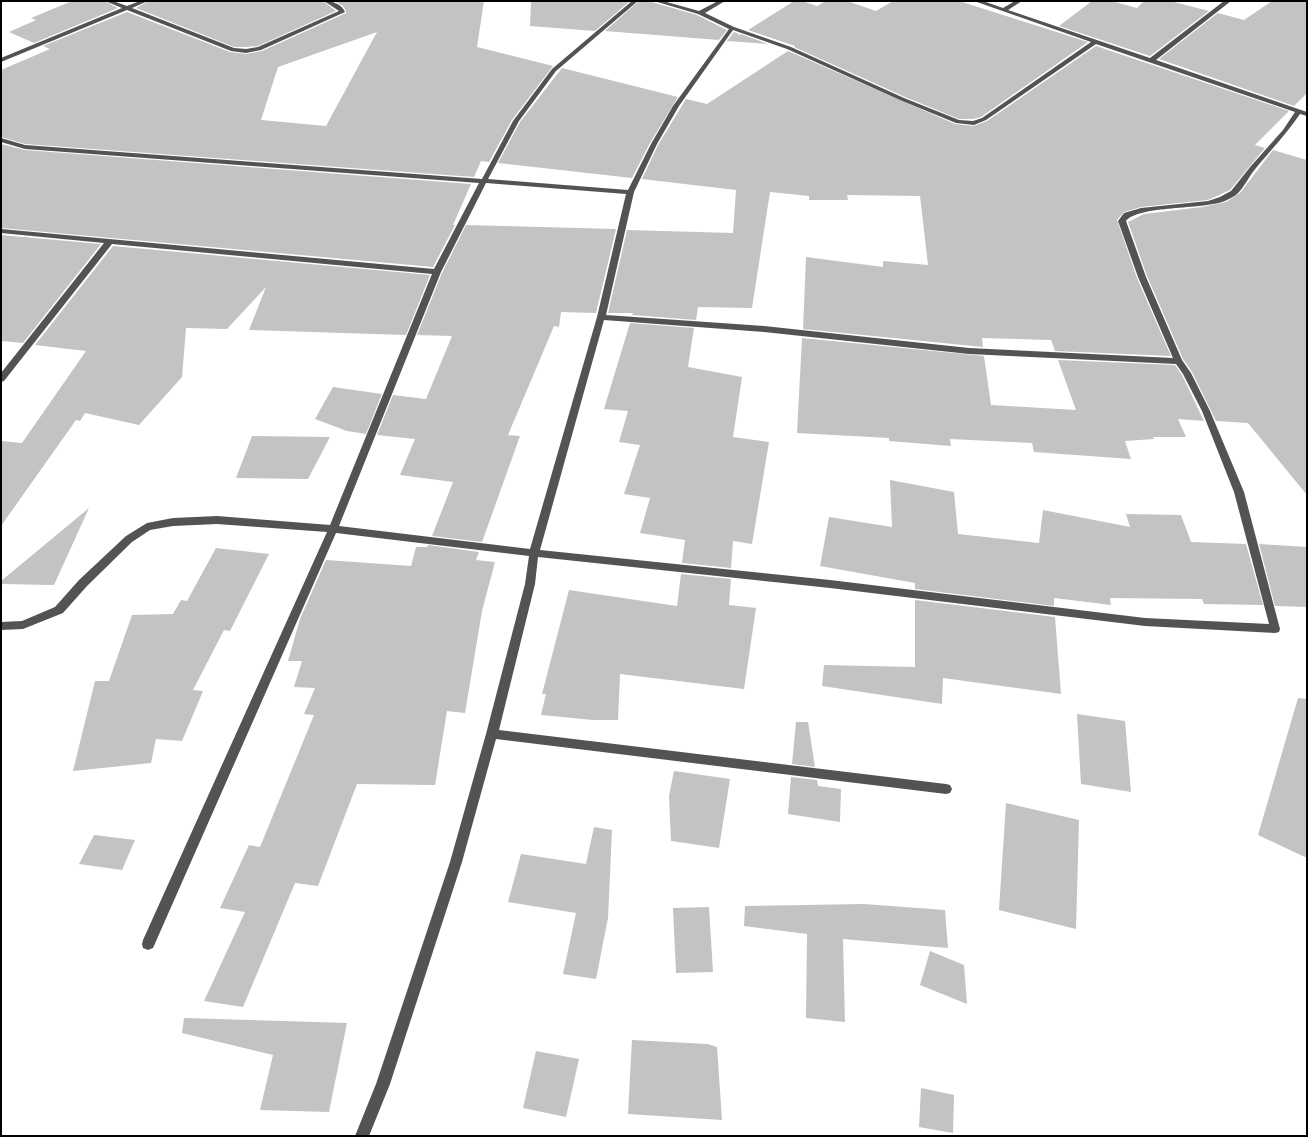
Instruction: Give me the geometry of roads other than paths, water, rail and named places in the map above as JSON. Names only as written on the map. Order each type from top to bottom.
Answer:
[{"type":"street","points":[[108,1],[234,50],[246,51],[259,49],[342,12],[341,9],[327,1]]},
{"type":"street","points":[[1,60],[145,1]]},
{"type":"street","points":[[148,944],[333,529],[437,272],[516,121],[554,70],[635,1]]},
{"type":"street","points":[[657,1],[700,13],[732,28],[789,48],[902,99],[958,122],[968,124],[984,119],[1096,41]]},
{"type":"street","points":[[700,13],[722,1]]},
{"type":"street","points":[[977,1],[1307,114]]},
{"type":"street","points":[[1004,10],[1019,1]]},
{"type":"street","points":[[1152,60],[1228,1]]},
{"type":"street","points":[[362,1136],[383,1084],[456,862],[492,734],[530,584],[534,553],[601,317],[630,192],[654,144],[676,106],[732,28]]},
{"type":"street","points":[[1,626],[23,625],[59,610],[83,583],[129,539],[147,527],[173,522],[217,520],[333,529],[534,553],[830,584],[1145,622],[1275,629],[1239,492],[1206,411],[1188,373],[1178,361],[1142,277],[1122,221],[1127,214],[1144,210],[1208,203],[1223,199],[1234,193],[1253,166],[1285,131],[1299,111]]},
{"type":"street","points":[[1,140],[25,147],[49,149],[630,192]]},
{"type":"street","points":[[1,231],[437,272]]},
{"type":"street","points":[[1,379],[67,298],[109,242]]},
{"type":"street","points":[[601,317],[764,329],[969,352],[1178,361]]},
{"type":"street","points":[[492,734],[946,789]]}]
